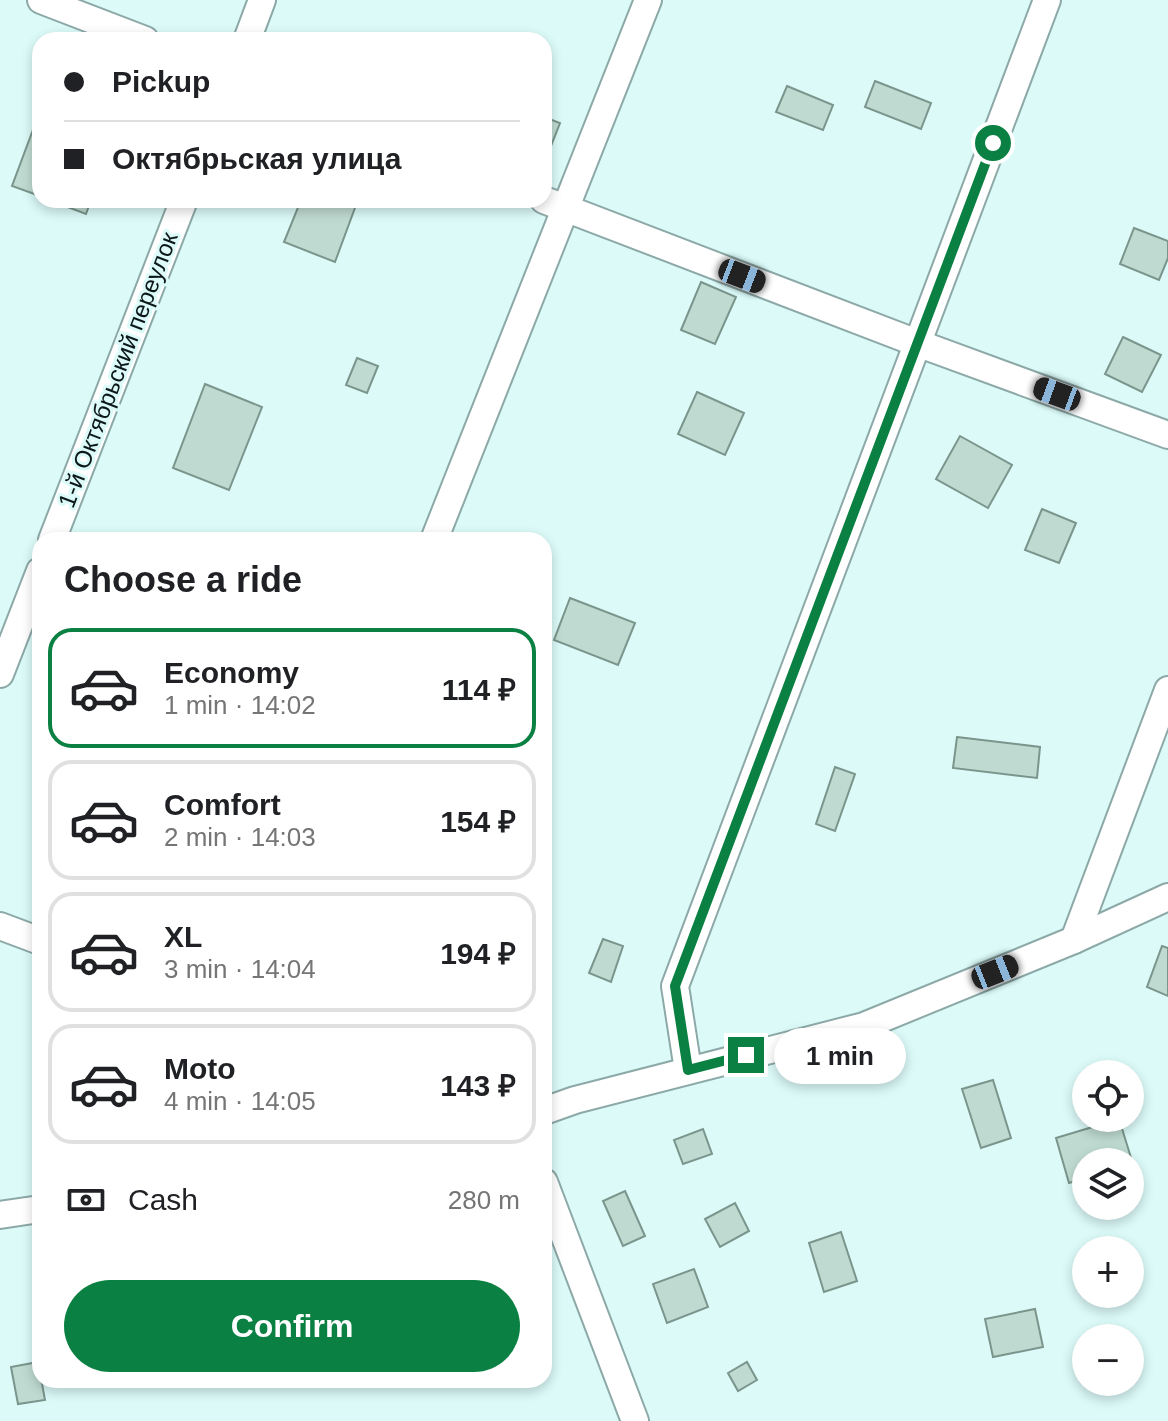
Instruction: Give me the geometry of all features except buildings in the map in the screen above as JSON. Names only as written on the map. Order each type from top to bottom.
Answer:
[{"type":"street","points":[[41,0],[124,32]]},
{"type":"street","points":[[250,32],[262,0]]},
{"type":"street","points":[[437,532],[555,204],[648,0]]},
{"type":"street","points":[[688,1070],[675,986],[1047,0]]},
{"type":"street","points":[[555,204],[917,343],[1168,435]]},
{"type":"street","name":"1-й Октябрьский переулок","points":[[55,532],[181,208]]},
{"type":"street","points":[[0,674],[32,592]]},
{"type":"street","points":[[1074,940],[1168,690]]},
{"type":"street","points":[[552,1108],[864,1026],[1074,940],[1168,897]]},
{"type":"street","points":[[0,926],[32,938]]},
{"type":"street","points":[[552,1203],[635,1421]]},
{"type":"street","points":[[0,1215],[32,1210]]},
{"type":"route","points":[[746,1055],[688,1070],[675,986],[993,143]]}]
